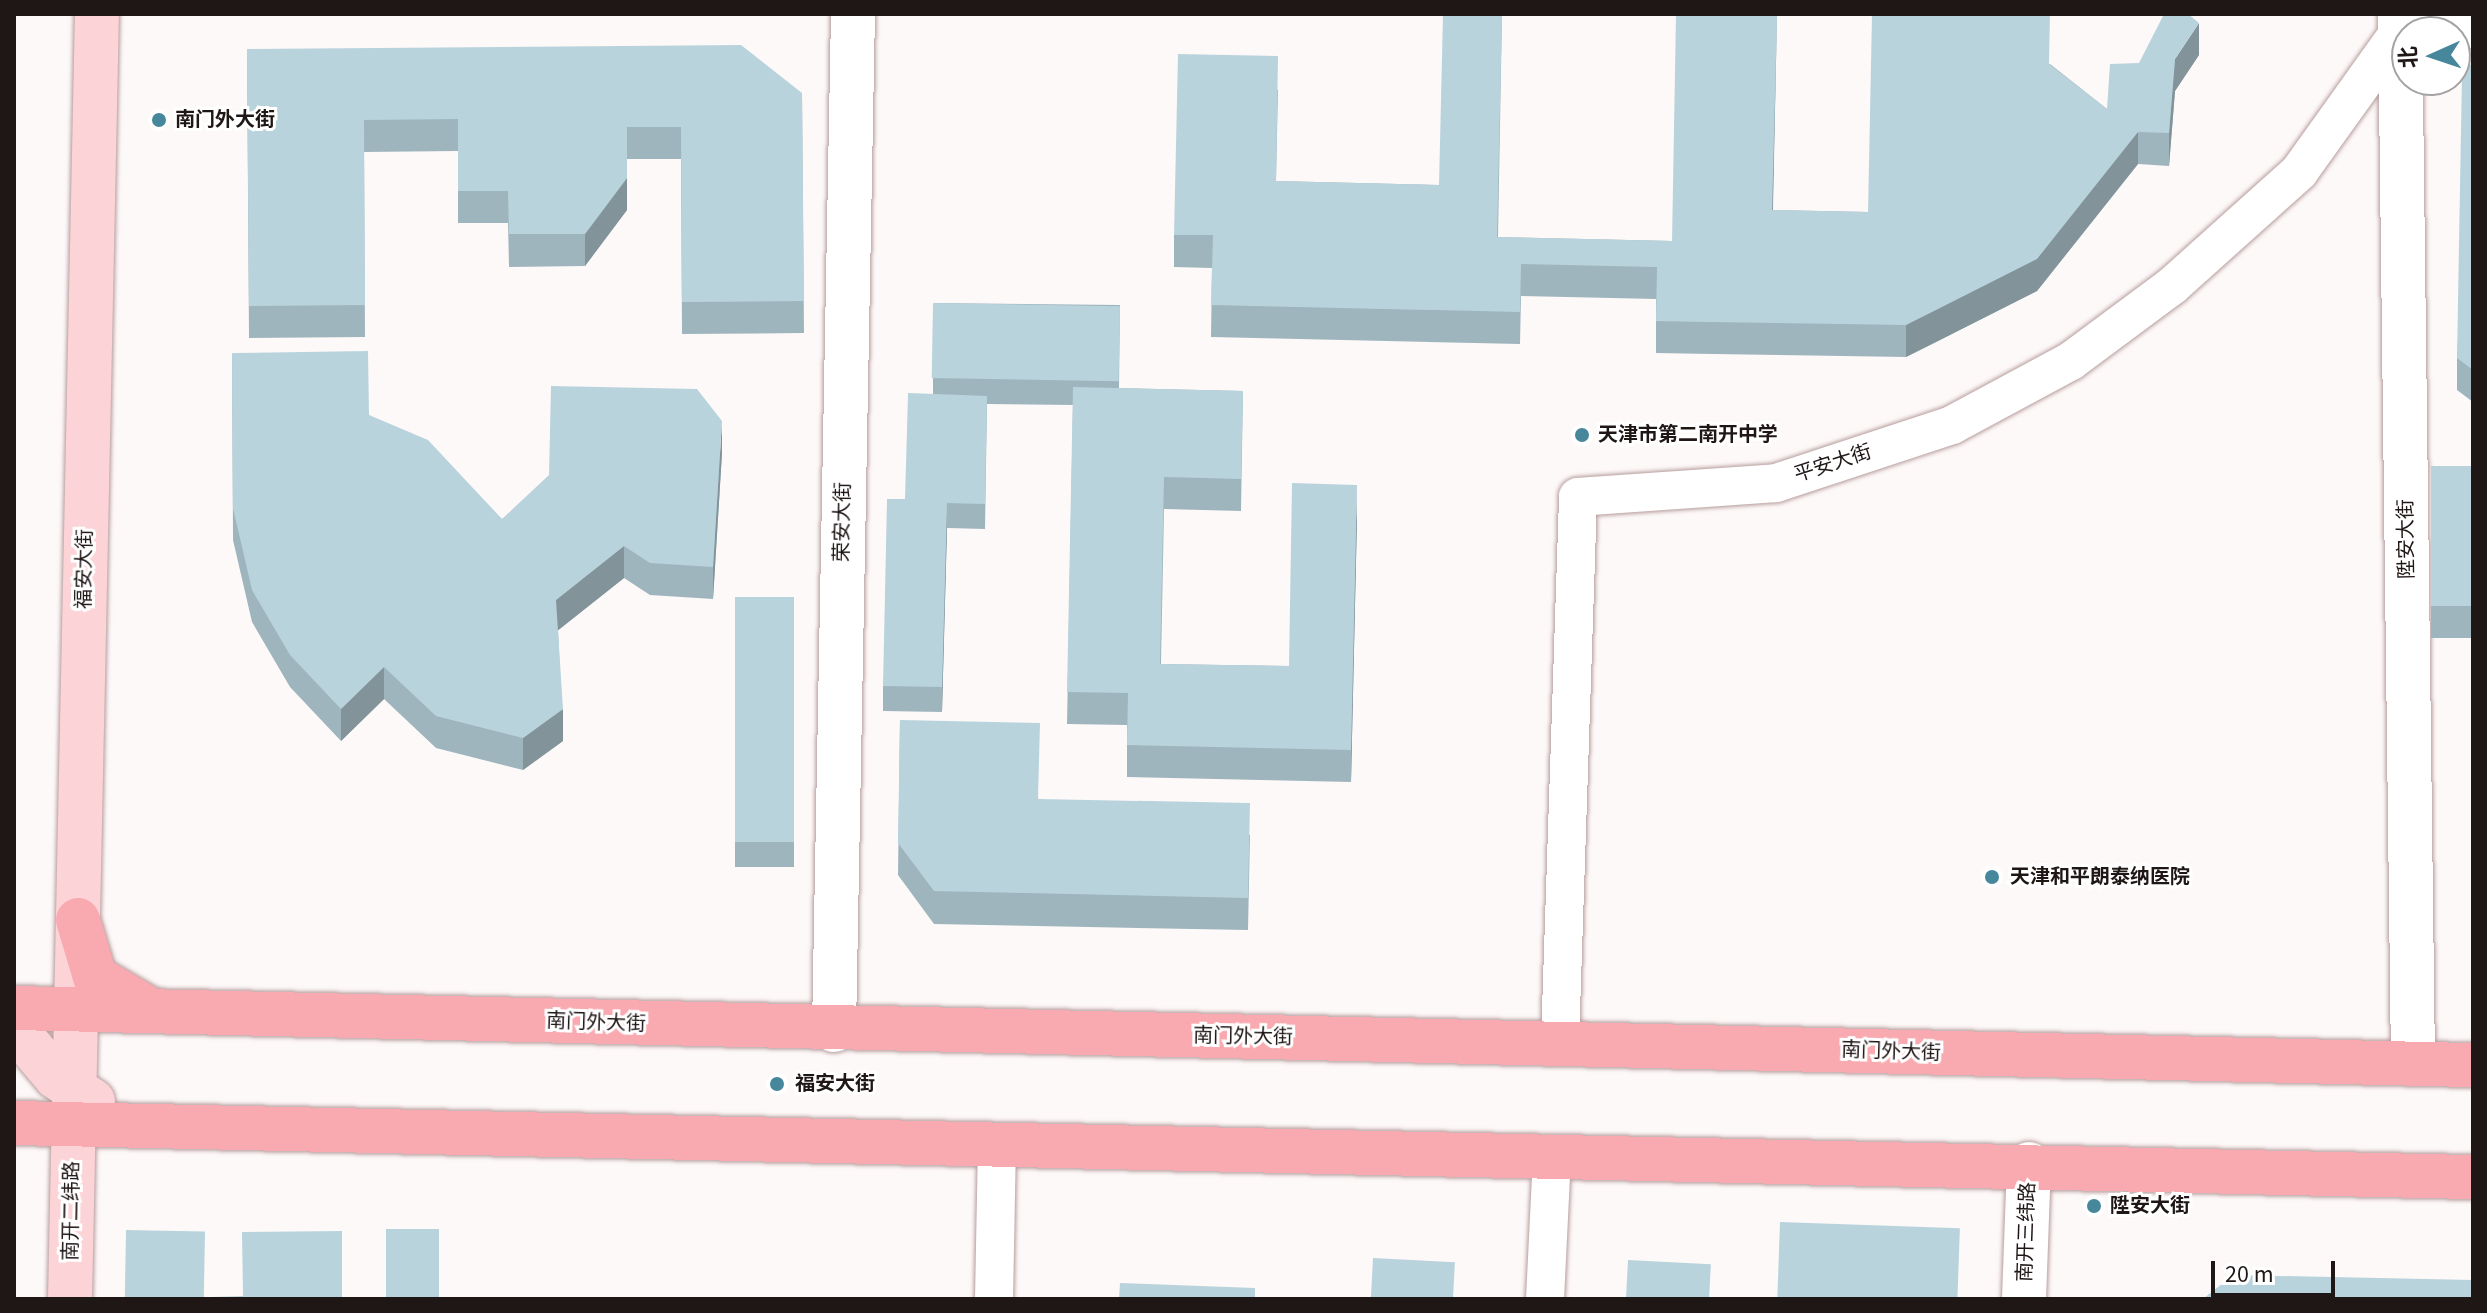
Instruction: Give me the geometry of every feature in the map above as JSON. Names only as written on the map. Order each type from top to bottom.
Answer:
[{"type":"main road","name":"福安大街","points":[[74,1107],[97,14]]},
{"type":"main road","points":[[78,920],[95,977],[117,996],[156,1010]]},
{"type":"main road","name":"南门外大街","points":[[14,1008],[834,1030],[1560,1041],[2473,1065]]},
{"type":"main road","points":[[14,1027],[74,1107]]},
{"type":"main road","points":[[14,1123],[74,1107],[157,1125],[2029,1164],[2473,1177]]},
{"type":"main road","name":"南开二纬路","points":[[70,1299],[74,1107]]},
{"type":"street","name":"荣安大街","points":[[834,1030],[853,14]]},
{"type":"street","name":"平安大街","points":[[1560,1041],[1578,497],[1776,483],[1952,425],[2071,361],[2172,286],[2299,172],[2391,36]]},
{"type":"street","name":"陞安大街","points":[[2401,96],[2413,1064]]},
{"type":"street","points":[[994,1299],[997,1142]]},
{"type":"street","points":[[1545,1299],[1552,1154]]},
{"type":"street","name":"南开三纬路","points":[[2024,1299],[2029,1164]]},
{"type":"building","points":[[1443,14],[1502,14],[1497,237],[1672,241],[1676,14],[1777,14],[1772,210],[1868,212],[1872,14],[2050,14],[2049,64],[2107,109],[2110,64],[2139,63],[2164,14],[2188,14],[2199,23],[2175,59],[2169,133],[2138,132],[2037,259],[1906,325],[1656,321],[1657,267],[1521,264],[1520,312],[1211,305],[1213,235],[1174,235],[1178,54],[1278,56],[1276,181],[1439,185]]},
{"type":"building","points":[[741,45],[802,93],[804,301],[682,302],[681,127],[627,127],[627,178],[585,234],[509,234],[508,191],[458,191],[458,119],[364,120],[365,305],[249,306],[247,49]]},
{"type":"building","points":[[2473,62],[2473,370],[2457,358],[2462,96],[2471,96]]},
{"type":"building","points":[[933,303],[1120,306],[1119,381],[932,378]]},
{"type":"building","points":[[368,351],[369,415],[428,440],[502,519],[549,475],[551,386],[697,389],[722,421],[713,567],[650,563],[624,546],[556,600],[563,709],[523,738],[436,716],[384,667],[341,709],[290,655],[252,590],[233,508],[232,353]]},
{"type":"building","points":[[1073,387],[1243,391],[1241,479],[1164,477],[1160,664],[1289,666],[1292,483],[1357,485],[1351,750],[1127,745],[1128,693],[1067,692]]},
{"type":"building","points":[[908,393],[987,396],[985,504],[947,503],[942,687],[883,686],[887,499],[905,499]]},
{"type":"building","points":[[2431,466],[2473,466],[2473,606],[2431,606]]},
{"type":"building","points":[[735,597],[794,597],[794,842],[735,842]]},
{"type":"building","points":[[900,720],[1040,723],[1038,799],[1250,803],[1248,898],[934,891],[898,843]]},
{"type":"building","points":[[1780,1222],[1960,1228],[1957,1299],[1777,1299]]},
{"type":"building","points":[[386,1229],[439,1229],[439,1299],[386,1299]]},
{"type":"building","points":[[126,1230],[205,1231],[204,1299],[125,1299]]},
{"type":"building","points":[[342,1231],[342,1299],[211,1299],[243,1296],[242,1232]]},
{"type":"building","points":[[1373,1258],[1455,1262],[1453,1299],[1371,1299]]},
{"type":"building","points":[[1628,1260],[1711,1264],[1709,1299],[1626,1299]]},
{"type":"building","points":[[2233,1275],[2473,1280],[2473,1299],[2203,1299]]},
{"type":"building","points":[[1120,1283],[1255,1288],[1255,1299],[1119,1299]]},
{"type":"place","name":"南门外大街","points":[[159,120]]},
{"type":"place","name":"天津市第二南开中学","points":[[1582,435]]},
{"type":"place","name":"天津和平朗泰纳医院","points":[[1992,877]]},
{"type":"place","name":"福安大街","points":[[777,1084]]},
{"type":"place","name":"陞安大街","points":[[2094,1206]]}]
